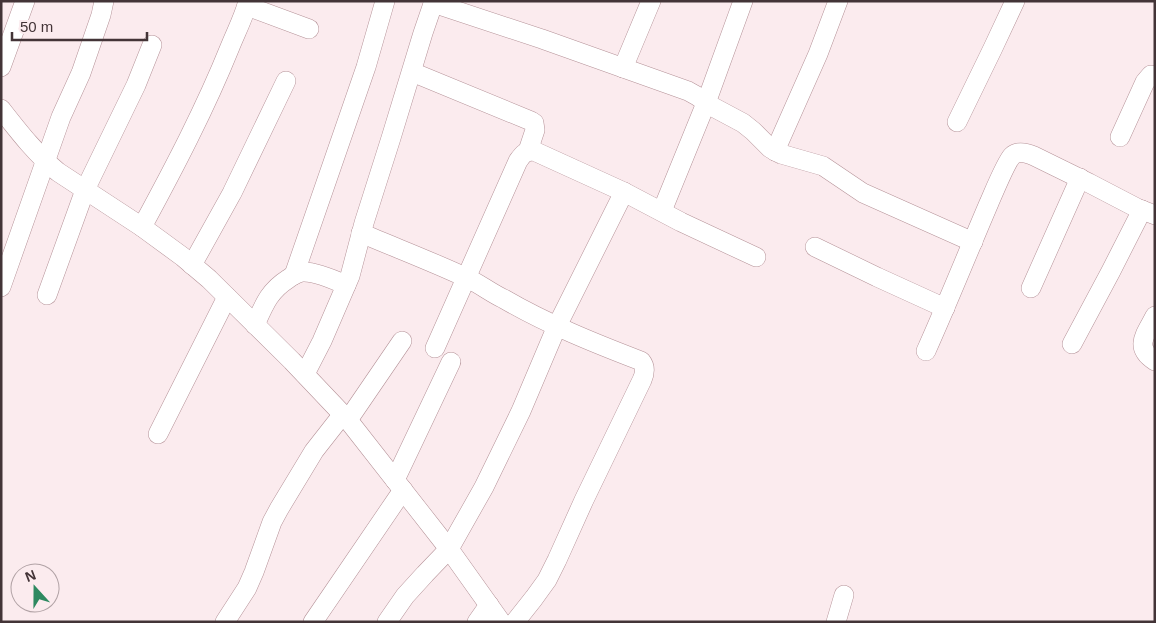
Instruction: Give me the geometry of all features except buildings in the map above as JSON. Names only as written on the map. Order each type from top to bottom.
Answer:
[{"type":"street","points":[[1,67],[25,1]]},
{"type":"street","points":[[1,287],[61,117],[81,73],[104,1]]},
{"type":"street","points":[[294,275],[366,67],[385,1]]},
{"type":"street","points":[[623,68],[651,1]]},
{"type":"street","points":[[662,211],[706,103],[742,1]]},
{"type":"street","points":[[774,151],[818,54],[838,1]]},
{"type":"street","points":[[957,122],[994,48],[1014,1]]},
{"type":"street","points":[[305,374],[322,341],[350,276],[361,233],[412,72],[418,47],[434,2],[697,96],[706,103],[744,123],[774,151],[823,166],[863,193],[973,242]]},
{"type":"street","points":[[142,227],[205,106],[248,4],[309,29]]},
{"type":"street","points":[[47,295],[85,190],[136,85],[152,45]]},
{"type":"street","points":[[412,72],[534,123],[536,130],[528,151]]},
{"type":"street","points":[[1120,137],[1145,82],[1153,72]]},
{"type":"street","points":[[192,265],[232,194],[286,80]]},
{"type":"street","points":[[1,109],[45,162],[142,227],[192,265],[209,279],[305,374],[345,417],[450,549],[501,622]]},
{"type":"street","points":[[435,348],[518,161],[522,154],[528,151],[534,151],[624,192],[756,257]]},
{"type":"street","points":[[926,351],[1008,161],[1019,152],[1026,153],[1080,178],[1148,212],[1111,271],[1072,344]]},
{"type":"street","points":[[1031,288],[1080,178]]},
{"type":"street","points":[[387,622],[405,596],[450,549],[492,472],[521,411],[557,326],[624,192]]},
{"type":"street","points":[[361,233],[466,278],[504,300],[557,326],[589,341],[640,360],[644,365],[644,375],[547,580],[515,622]]},
{"type":"street","points":[[815,247],[944,308]]},
{"type":"street","points":[[256,325],[269,295],[294,275],[301,272],[317,274],[346,286]]},
{"type":"street","points":[[158,434],[227,297]]},
{"type":"street","points":[[1155,316],[1143,345],[1147,356],[1155,361]]},
{"type":"street","points":[[225,622],[247,588],[272,522],[314,451],[345,417],[402,341]]},
{"type":"street","points":[[314,622],[399,485],[451,362]]},
{"type":"street","points":[[836,622],[844,595]]},
{"type":"street","points":[[477,622],[489,605]]}]
